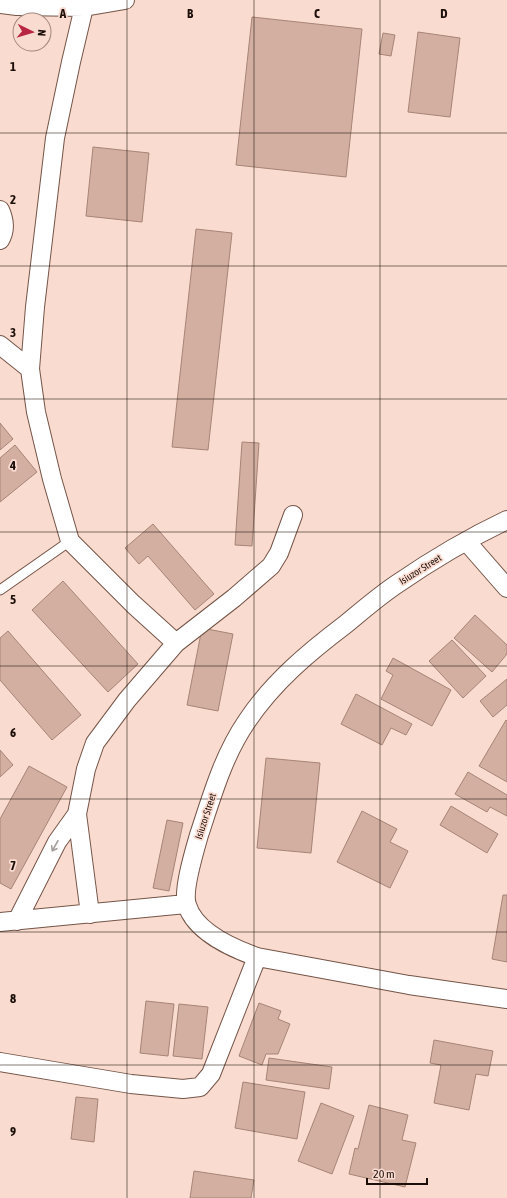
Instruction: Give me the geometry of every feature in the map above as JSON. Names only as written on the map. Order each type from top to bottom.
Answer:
[{"type":"street","points":[[0,4],[17,6],[84,7],[125,0]]},
{"type":"street","points":[[84,7],[55,138],[35,307],[30,369],[36,412],[52,479],[70,541],[133,604],[176,643]]},
{"type":"street","points":[[0,210],[4,220],[4,234],[0,240]]},
{"type":"street","points":[[0,345],[30,369]]},
{"type":"street","points":[[90,914],[77,814],[86,769],[95,742],[127,700],[176,643],[234,598],[271,566],[279,553],[293,515]]},
{"type":"street","name":"Isiuzor Street","points":[[186,904],[187,882],[196,845],[218,776],[247,721],[282,678],[317,646],[396,584],[466,541],[507,520]]},
{"type":"street","points":[[466,541],[507,588]]},
{"type":"street","points":[[8,921],[57,842],[77,814]]},
{"type":"street","points":[[8,921],[186,904],[194,918],[214,938],[242,952],[256,957],[409,985],[507,999]]},
{"type":"street","points":[[0,1062],[131,1084],[183,1089],[200,1087],[211,1074],[256,957]]},
{"type":"lane","points":[[0,590],[70,541]]},
{"type":"building","points":[[252,17],[362,29],[346,177],[236,165]]},
{"type":"building","points":[[418,32],[460,38],[450,117],[408,112]]},
{"type":"building","points":[[383,33],[395,35],[391,56],[379,54]]},
{"type":"building","points":[[93,147],[149,153],[142,222],[86,216]]},
{"type":"building","points":[[196,229],[232,233],[208,450],[172,447]]},
{"type":"building","points":[[0,423],[13,439],[0,450]]},
{"type":"building","points":[[242,442],[259,443],[252,546],[235,545]]},
{"type":"building","points":[[15,445],[37,472],[0,502],[0,458]]},
{"type":"building","points":[[153,524],[214,594],[195,610],[148,556],[139,564],[125,548]]},
{"type":"building","points":[[63,581],[138,664],[108,692],[32,610]]},
{"type":"building","points":[[475,615],[507,645],[507,654],[492,672],[454,638]]},
{"type":"building","points":[[202,628],[233,634],[218,711],[187,705]]},
{"type":"building","points":[[8,631],[81,715],[52,740],[0,680],[0,638]]},
{"type":"building","points":[[452,640],[486,676],[463,698],[429,661]]},
{"type":"building","points":[[393,658],[451,690],[432,726],[381,699],[393,675],[386,671]]},
{"type":"building","points":[[507,679],[507,705],[493,717],[480,701]]},
{"type":"building","points":[[356,694],[412,724],[406,735],[391,728],[382,745],[341,724]]},
{"type":"building","points":[[506,720],[507,721],[507,782],[479,766]]},
{"type":"building","points":[[0,750],[13,765],[0,777]]},
{"type":"building","points":[[266,758],[320,763],[311,853],[257,848]]},
{"type":"building","points":[[29,766],[67,787],[11,889],[0,883],[0,819]]},
{"type":"building","points":[[468,772],[507,795],[507,816],[490,807],[487,812],[455,794]]},
{"type":"building","points":[[451,806],[498,834],[487,853],[440,825]]},
{"type":"building","points":[[362,811],[397,829],[390,842],[408,851],[390,888],[337,862]]},
{"type":"building","points":[[167,820],[183,823],[169,891],[153,888]]},
{"type":"building","points":[[503,895],[507,895],[507,962],[492,959]]},
{"type":"building","points":[[146,1001],[174,1004],[168,1056],[140,1053]]},
{"type":"building","points":[[259,1003],[281,1011],[278,1019],[290,1024],[278,1054],[266,1054],[262,1065],[239,1056]]},
{"type":"building","points":[[179,1004],[208,1007],[202,1059],[173,1056]]},
{"type":"building","points":[[434,1040],[493,1051],[488,1076],[476,1074],[469,1110],[434,1103],[441,1065],[430,1063]]},
{"type":"building","points":[[269,1058],[332,1067],[329,1089],[266,1080]]},
{"type":"building","points":[[243,1082],[305,1092],[297,1139],[235,1128]]},
{"type":"building","points":[[76,1097],[98,1099],[94,1142],[71,1139]]},
{"type":"building","points":[[321,1103],[354,1116],[332,1174],[298,1161]]},
{"type":"building","points":[[369,1105],[408,1115],[402,1140],[416,1143],[405,1187],[349,1174],[355,1148],[358,1149]]},
{"type":"building","points":[[194,1171],[254,1180],[251,1198],[190,1198]]}]
